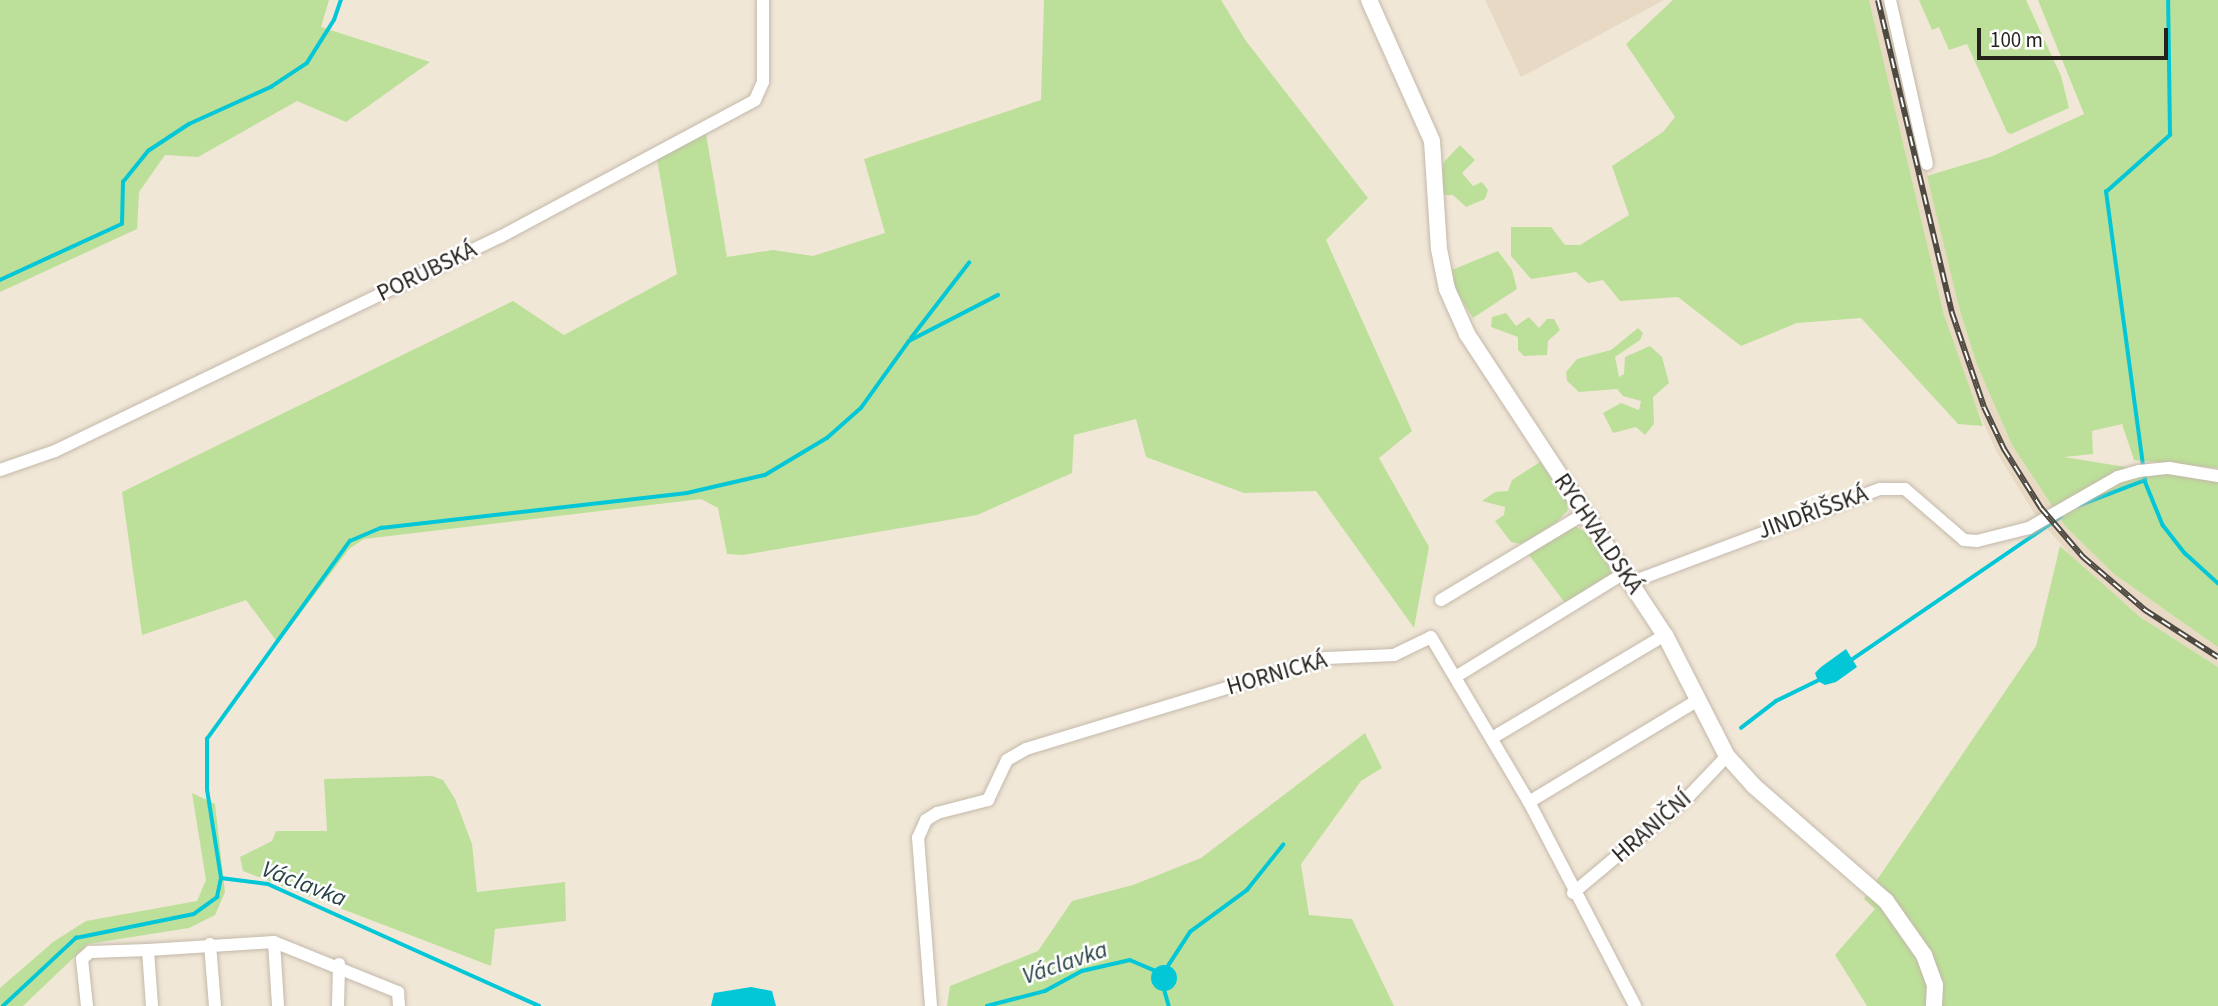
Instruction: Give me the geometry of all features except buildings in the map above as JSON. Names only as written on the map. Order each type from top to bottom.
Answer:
[{"type":"street","name":"PORUBSKÁ","points":[[0,470],[55,451],[500,237],[755,100],[763,82],[763,0]]},
{"type":"street","name":"RYCHVALDSKÁ","points":[[1369,0],[1432,141],[1439,249],[1447,289],[1467,334],[1665,635],[1727,756],[1754,786],[1886,901],[1924,955],[1935,985],[1934,1006]]},
{"type":"street","points":[[1890,0],[1927,164]]},
{"type":"street","name":"JINDŘIŠSKÁ","points":[[1457,676],[1629,577],[1880,489],[1905,489],[1964,540],[1977,541],[2029,528],[2118,477],[2139,471],[2169,468],[2218,476]]},
{"type":"street","points":[[1441,600],[1586,513]]},
{"type":"street","points":[[1492,738],[1665,635]]},
{"type":"street","name":"HORNICKÁ","points":[[931,1006],[918,838],[926,820],[937,813],[988,800],[1007,760],[1026,750],[1326,658],[1394,655],[1431,638],[1457,676],[1529,802],[1573,893],[1635,1006]]},
{"type":"street","points":[[1529,802],[1698,700]]},
{"type":"street","name":"HRANIČNÍ","points":[[1573,893],[1689,796],[1727,756]]},
{"type":"street","points":[[274,942],[278,1006]]},
{"type":"street","points":[[88,1006],[82,959],[90,952],[274,942],[339,964],[398,992],[400,1006]]},
{"type":"street","points":[[210,944],[215,1006]]},
{"type":"street","points":[[148,950],[152,1006]]},
{"type":"street","points":[[338,1006],[339,964]]},
{"type":"shaded area","points":[[1485,0],[1664,0],[1521,77]]},
{"type":"shaded area","points":[[1869,0],[1887,0],[1960,311],[1977,365],[2012,445],[2066,527],[2114,574],[2218,647],[2218,667],[2140,617],[2077,563],[2034,513],[1997,453],[1960,370],[1944,315]]},
{"type":"green space","points":[[0,0],[329,0],[321,27],[430,62],[346,122],[297,101],[198,157],[165,155],[139,192],[137,229],[0,292]]},
{"type":"green space","points":[[1044,0],[1221,0],[1246,41],[1368,198],[1326,240],[1412,431],[1379,458],[1429,547],[1414,628],[1316,491],[1244,493],[1146,457],[1136,419],[1074,435],[1072,473],[977,515],[743,555],[727,554],[718,508],[701,499],[364,539],[349,549],[278,643],[246,600],[142,635],[122,492],[513,301],[564,335],[677,274],[657,159],[706,134],[727,257],[773,250],[813,256],[885,233],[864,159],[1041,100]]},
{"type":"green space","points":[[1673,0],[1869,0],[1944,315],[1983,426],[1958,424],[1861,318],[1797,323],[1741,346],[1678,297],[1620,301],[1603,280],[1588,283],[1576,272],[1531,279],[1511,256],[1511,227],[1551,227],[1565,245],[1580,245],[1629,215],[1612,166],[1663,132],[1675,117],[1626,44]]},
{"type":"green space","points":[[1919,0],[2026,0],[2061,76],[2069,108],[2011,134],[2007,132],[1967,44],[1949,50],[1939,27],[1932,30]]},
{"type":"green space","points":[[2038,0],[2218,0],[2218,468],[2134,460],[2122,424],[2092,431],[2093,454],[2064,457],[2218,482],[2218,647],[2114,574],[2066,527],[2012,445],[1977,365],[1960,311],[1927,176],[1993,156],[2084,114]]},
{"type":"green space","points":[[1460,145],[1475,160],[1462,173],[1473,186],[1482,182],[1488,190],[1485,199],[1466,207],[1453,195],[1443,195],[1441,175],[1444,162]]},
{"type":"green space","points":[[1498,251],[1512,270],[1517,289],[1473,318],[1453,286],[1452,270]]},
{"type":"green space","points":[[1506,313],[1516,326],[1529,317],[1539,328],[1547,319],[1554,319],[1560,330],[1548,341],[1547,355],[1524,356],[1518,350],[1518,337],[1491,327],[1492,317]]},
{"type":"green space","points":[[1638,328],[1643,333],[1640,340],[1615,357],[1619,377],[1624,374],[1625,357],[1650,346],[1662,357],[1669,383],[1653,397],[1654,424],[1645,435],[1636,427],[1613,433],[1603,413],[1621,403],[1639,410],[1641,401],[1623,396],[1617,389],[1579,392],[1567,381],[1566,372],[1577,359],[1611,350]]},
{"type":"green space","points":[[1540,462],[1565,498],[1568,510],[1556,523],[1521,544],[1511,542],[1495,521],[1504,515],[1505,507],[1482,501],[1495,492],[1508,491],[1512,480]]},
{"type":"green space","points":[[1574,526],[1590,534],[1612,573],[1565,603],[1526,551]]},
{"type":"green space","points":[[2060,546],[2140,617],[2218,667],[2218,1006],[1867,1006],[1835,955],[1875,909],[1864,899],[2036,646]]},
{"type":"green space","points":[[1365,733],[1382,768],[1361,781],[1301,864],[1309,915],[1352,919],[1394,1006],[947,1006],[950,986],[1038,951],[1072,901],[1133,885],[1201,858]]},
{"type":"green space","points":[[432,776],[443,780],[455,799],[472,844],[477,892],[565,882],[566,921],[495,929],[491,966],[243,871],[240,857],[272,841],[276,831],[327,831],[324,779]]},
{"type":"green space","points":[[192,793],[215,804],[225,892],[215,915],[189,928],[88,944],[23,1006],[0,1006],[0,988],[53,942],[86,921],[197,901],[206,880]]},
{"type":"water","points":[[1846,649],[1857,667],[1836,682],[1825,685],[1818,681],[1815,673]]},
{"type":"water","points":[[1164,965],[1173,969],[1177,978],[1173,987],[1164,991],[1155,987],[1151,978],[1155,969]]},
{"type":"water","points":[[751,987],[772,991],[776,1006],[711,1006],[714,993]]},
{"type":"waterway","points":[[0,280],[122,224],[123,182],[148,151],[189,124],[271,87],[307,63],[334,20],[341,0]]},
{"type":"waterway","points":[[2078,506],[2145,480],[2106,192],[2170,135],[2168,0]]},
{"type":"waterway","points":[[911,338],[969,263]]},
{"type":"waterway","points":[[221,878],[207,790],[207,739],[350,541],[381,528],[687,493],[765,475],[827,438],[861,408],[909,341],[998,295]]},
{"type":"waterway","points":[[2145,481],[2163,525],[2185,553],[2218,583]]},
{"type":"waterway","points":[[1850,661],[2060,517]]},
{"type":"waterway","points":[[1741,728],[1776,701],[1819,680]]},
{"type":"waterway","points":[[1166,969],[1190,932],[1247,890],[1283,845]]},
{"type":"waterway","name":"Václavka","points":[[3,1006],[76,938],[194,914],[217,897],[221,878],[268,884],[539,1006]]},
{"type":"waterway","name":"Václavka","points":[[987,1006],[1045,991],[1082,971],[1130,960],[1156,971]]},
{"type":"waterway","name":"Václavka","points":[[1164,988],[1169,1006]]},
{"type":"railway","points":[[1878,0],[1952,313],[1984,407],[2004,449],[2041,508],[2083,557],[2145,610],[2218,657]]}]
